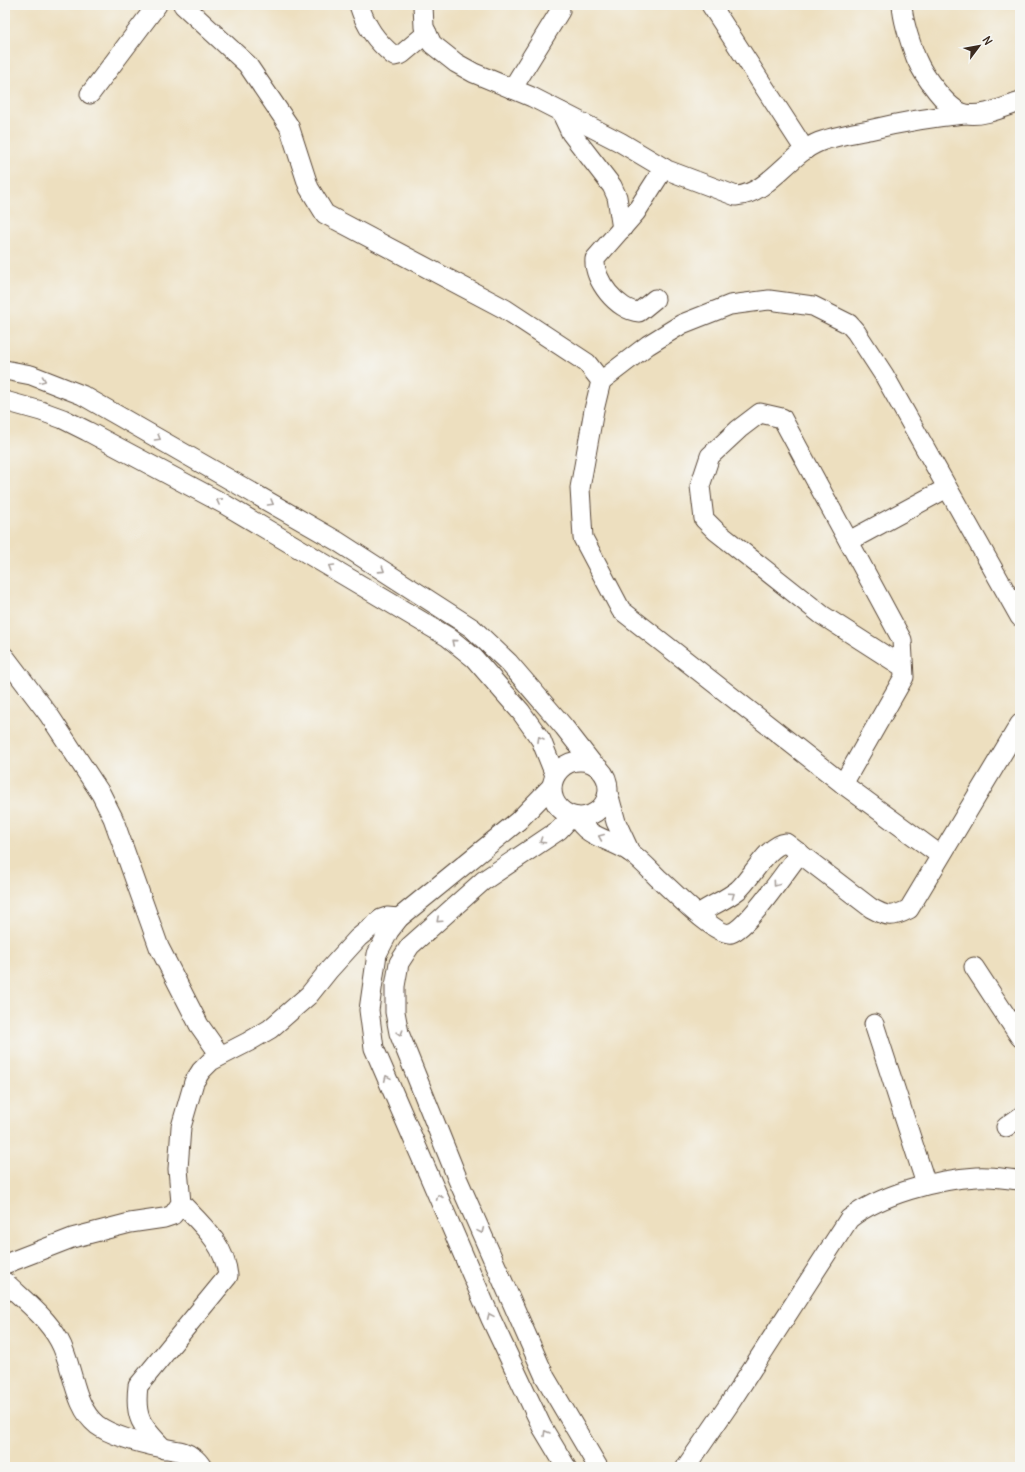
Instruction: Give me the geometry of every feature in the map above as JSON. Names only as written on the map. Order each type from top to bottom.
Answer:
[{"type":"street","points":[[90,94],[157,5]]},
{"type":"street","points":[[183,5],[247,64],[289,126],[309,188],[325,214],[505,309],[587,363],[601,381]]},
{"type":"street","points":[[359,5],[371,32],[380,44],[394,56],[402,54],[426,33]]},
{"type":"street","points":[[423,5],[424,27],[432,44],[456,63],[474,73],[561,112],[620,142],[664,168],[736,196],[746,195],[768,181],[805,150],[818,143],[862,131],[923,118],[965,114],[975,115],[1020,102]]},
{"type":"street","points":[[711,5],[805,150]]},
{"type":"street","points":[[902,5],[916,60],[938,94],[954,108],[965,114]]},
{"type":"street","points":[[512,89],[525,65],[560,11]]},
{"type":"street","points":[[561,112],[571,133],[615,191],[622,229]]},
{"type":"street","points":[[655,299],[643,310],[633,312],[610,295],[597,274],[594,259],[636,212],[664,168]]},
{"type":"street","points":[[940,855],[843,784],[621,610],[583,538],[580,488],[594,410],[601,381],[648,345],[682,324],[730,305],[769,300],[813,306],[849,324],[856,332],[884,375],[1020,617]]},
{"type":"street","points":[[5,370],[31,375],[89,399],[337,541],[472,628],[509,663],[592,763],[605,775],[616,822],[630,852]]},
{"type":"street","points":[[5,401],[41,410],[63,419],[121,449],[224,504],[448,637],[474,658],[525,717],[541,740],[553,781],[555,802],[559,809],[574,817],[585,829],[630,852],[700,916],[722,933],[730,933],[737,930],[763,901],[800,853]]},
{"type":"street","points":[[843,784],[904,677],[902,640],[782,418],[760,413],[739,428],[710,456],[700,486],[704,519],[716,531],[822,615],[903,667]]},
{"type":"street","points":[[849,541],[947,488]]},
{"type":"street","points":[[5,657],[49,715],[101,794],[113,818],[159,947],[198,1025],[220,1055]]},
{"type":"street","points":[[700,916],[708,908],[737,891],[775,848],[786,843],[871,908],[886,916],[898,915],[909,909],[940,855],[1020,724]]},
{"type":"street","points":[[566,1467],[542,1427],[491,1319],[374,1048],[369,1010],[377,954],[389,931],[398,918],[518,821],[565,765],[578,760],[592,763]]},
{"type":"street","points":[[598,1467],[545,1377],[458,1180],[400,1032],[395,1012],[395,986],[399,963],[410,946],[483,881],[559,830],[574,817],[588,816],[598,812],[605,803],[608,793]]},
{"type":"street","points":[[5,1264],[72,1238],[130,1223],[164,1218],[173,1215],[181,1203],[178,1169],[181,1126],[194,1082],[211,1060],[248,1042],[270,1029],[309,995],[328,970],[358,938],[381,918],[398,918]]},
{"type":"street","points":[[974,967],[1020,1037]]},
{"type":"street","points":[[874,1024],[926,1184]]},
{"type":"street","points":[[686,1467],[728,1406],[849,1219],[862,1209],[926,1184],[978,1176],[1020,1180]]},
{"type":"street","points":[[164,1449],[140,1420],[136,1406],[138,1386],[228,1276],[226,1262],[221,1249],[205,1227],[181,1203]]},
{"type":"street","points":[[5,1282],[39,1314],[59,1339],[67,1357],[84,1409],[90,1419],[105,1430],[164,1449],[182,1451],[194,1458],[202,1467]]}]
